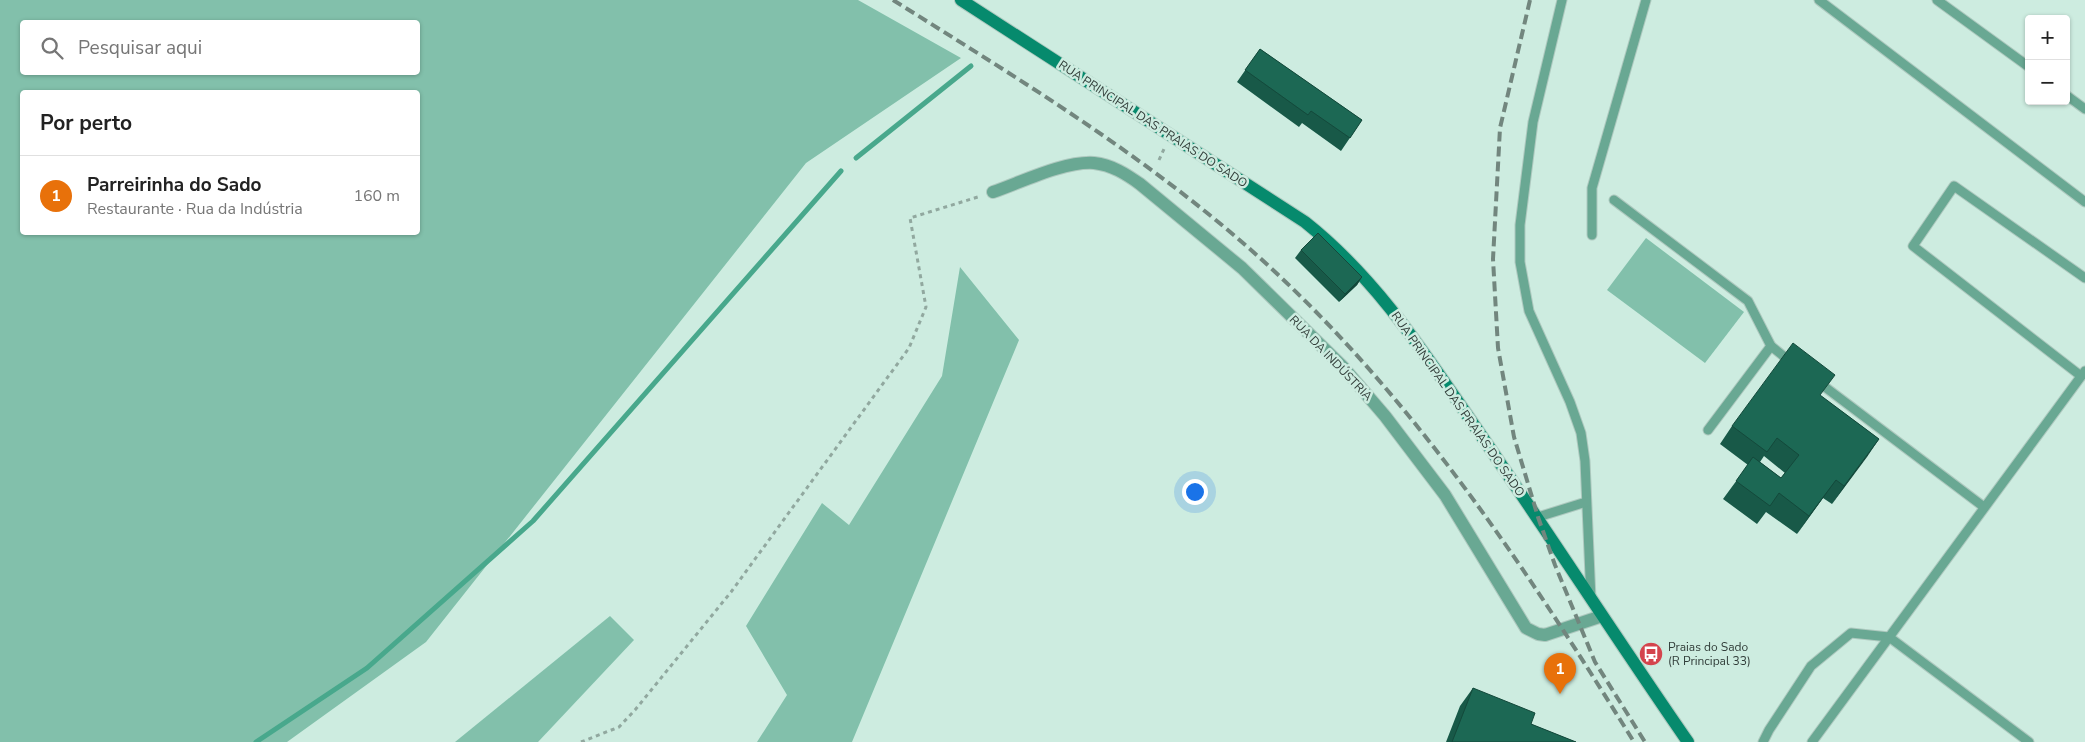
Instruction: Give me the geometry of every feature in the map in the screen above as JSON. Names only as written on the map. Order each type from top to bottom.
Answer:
[{"type":"street","name":"RUA PRINCIPAL DAS PRAIAS DO SADO","points":[[961,0],[1305,222],[1356,267],[1407,328],[1538,517],[1602,616],[1688,742]]},
{"type":"street","name":"RUA DA INDÚSTRIA","points":[[993,192],[1062,168],[1094,163],[1109,166],[1140,184],[1242,268],[1343,366],[1386,416],[1445,495],[1526,628],[1545,635],[1602,616]]},
{"type":"lane","points":[[1562,0],[1533,122],[1520,225],[1520,262],[1524,288],[1532,318],[1570,402],[1580,433],[1585,461],[1592,599]]},
{"type":"lane","points":[[1592,235],[1592,188],[1646,0]]},
{"type":"lane","points":[[1818,0],[2085,202]]},
{"type":"lane","points":[[1937,0],[2025,64]]},
{"type":"lane","points":[[2070,98],[2085,109]]},
{"type":"lane","points":[[1812,742],[2083,373],[1913,246],[1954,186],[2085,278]]},
{"type":"lane","points":[[1614,200],[1748,301],[1771,346],[1802,370]]},
{"type":"lane","points":[[1708,430],[1771,346]]},
{"type":"lane","points":[[1810,376],[1984,507]]},
{"type":"lane","points":[[1538,517],[1586,502]]},
{"type":"lane","points":[[1763,742],[1811,666],[1851,633],[1889,637],[2029,742]]},
{"type":"path","points":[[582,742],[619,727],[635,710],[732,592],[909,348],[926,307],[910,218],[993,192]]},
{"type":"green space","points":[[0,0],[858,0],[961,58],[806,163],[426,642],[287,742],[0,742]]},
{"type":"green space","points":[[1646,238],[1744,312],[1705,363],[1607,290]]},
{"type":"green space","points":[[960,267],[1019,340],[852,742],[757,742],[787,695],[746,626],[822,503],[849,525],[942,376]]},
{"type":"green space","points":[[610,616],[634,640],[538,742],[455,742]]},
{"type":"building","points":[[1260,49],[1362,120],[1350,138],[1311,111],[1308,115],[1245,70]]},
{"type":"building","points":[[1318,233],[1362,277],[1345,294],[1301,250]]},
{"type":"building","points":[[1793,343],[1835,375],[1820,395],[1879,439],[1844,486],[1836,480],[1809,516],[1779,493],[1770,506],[1736,481],[1753,457],[1781,478],[1799,455],[1777,438],[1767,452],[1732,426]]},
{"type":"building","points":[[1473,688],[1535,713],[1531,724],[1576,742],[1452,742]]},
{"type":"waterway","points":[[856,158],[971,66]]},
{"type":"waterway","points":[[256,742],[367,668],[533,521],[841,171]]},
{"type":"railway","points":[[893,0],[978,53],[1104,136],[1223,226],[1285,281],[1343,340],[1398,402],[1449,467],[1545,602],[1634,742]]},
{"type":"railway","points":[[1530,0],[1500,128],[1493,259],[1498,348],[1514,437],[1538,517],[1555,565],[1595,662],[1645,742]]},
{"type":"place","name":"Praias do Sado (R Principal 33)","points":[[1651,654]]},
{"type":"place","name":"Parreirinha do Sado","points":[[1560,694]]}]
